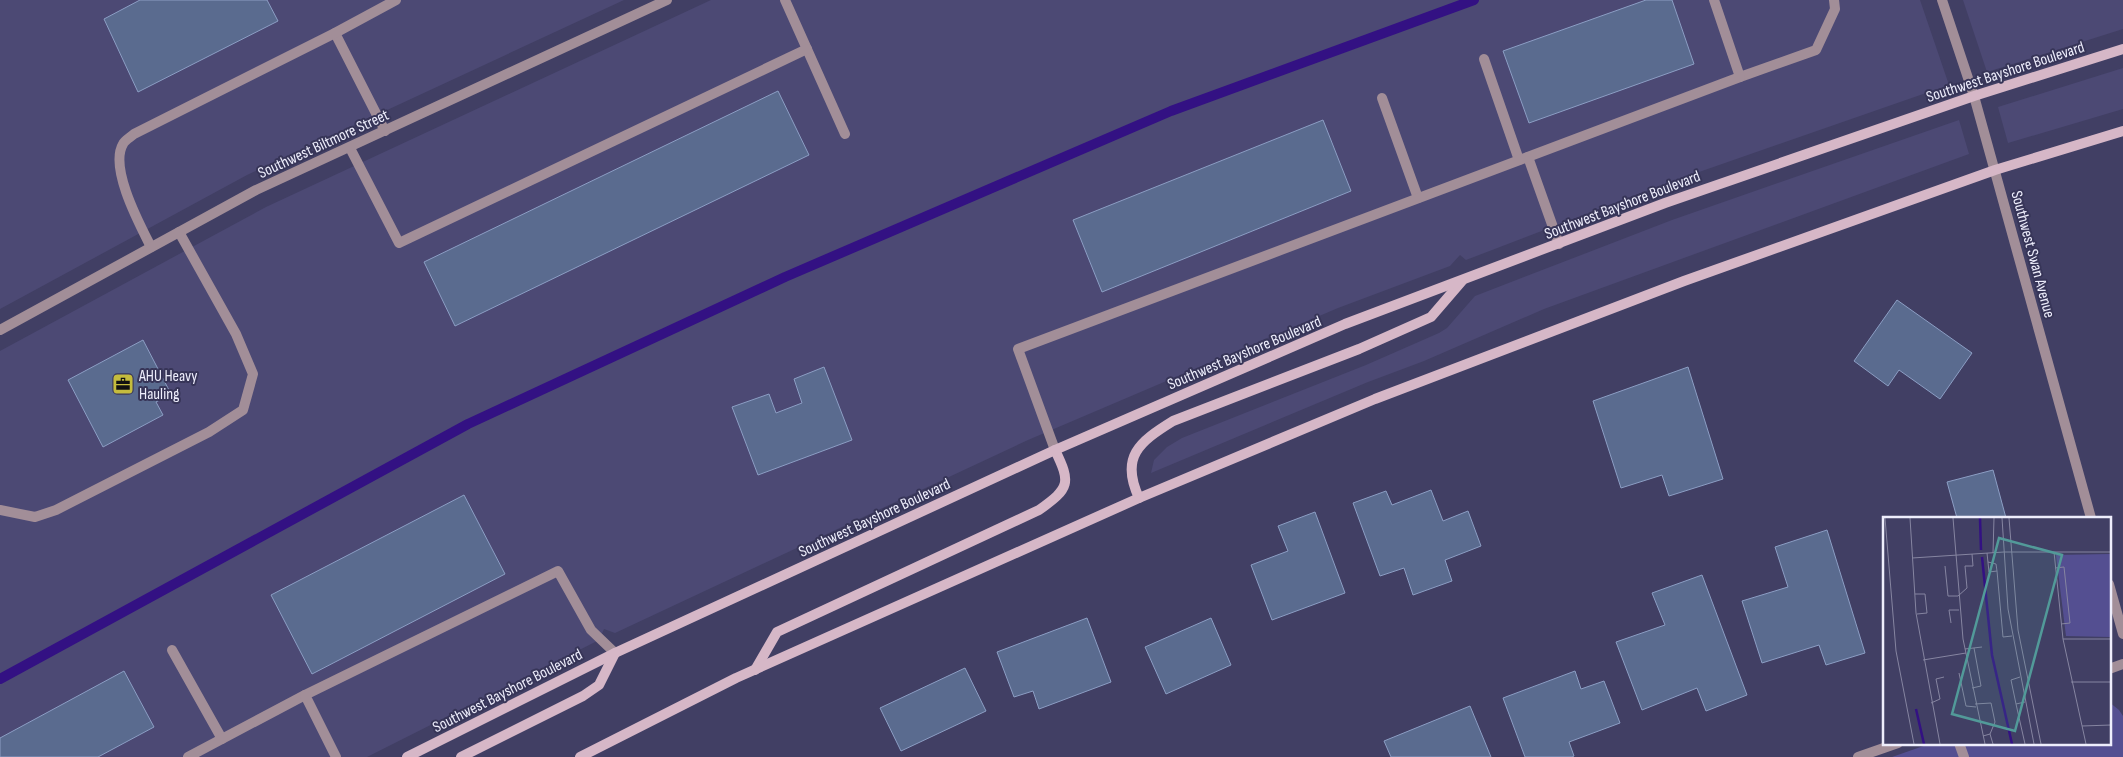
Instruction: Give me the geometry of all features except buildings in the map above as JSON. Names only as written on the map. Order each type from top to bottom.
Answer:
[{"type":"main road","name":"Southwest Bayshore Boulevard","points":[[407,757],[614,653],[1055,450],[1345,324],[1665,203],[1974,96],[2123,49]]},
{"type":"main road","points":[[580,757],[755,670],[1139,498],[1375,399],[1684,282],[1995,170],[2123,131]]},
{"type":"main road","points":[[1139,498],[1131,481],[1133,459],[1136,451],[1154,433],[1173,421],[1359,349],[1431,317],[1462,281]]},
{"type":"main road","points":[[755,670],[777,632],[1039,510],[1052,501],[1063,490],[1066,481],[1064,468],[1055,450]]},
{"type":"main road","points":[[461,757],[584,696],[599,685],[614,653]]},
{"type":"street","points":[[151,247],[132,208],[119,167],[122,144],[134,134],[335,33],[396,0]]},
{"type":"street","name":"Southwest Biltmore Street","points":[[0,330],[256,190],[667,0]]},
{"type":"street","points":[[785,0],[845,134]]},
{"type":"street","points":[[1714,0],[1740,76]]},
{"type":"street","points":[[1055,450],[1018,349],[1740,76],[1816,50],[1835,9],[1834,0]]},
{"type":"street","name":"Southwest Swan Avenue","points":[[1942,0],[1974,96],[2091,517]]},
{"type":"street","points":[[335,33],[385,131]]},
{"type":"street","points":[[350,148],[399,244],[807,49]]},
{"type":"street","points":[[1484,59],[1559,244]]},
{"type":"street","points":[[1382,98],[1418,198]]},
{"type":"street","points":[[0,510],[35,517],[56,510],[209,432],[243,410],[253,374],[236,334],[179,232]]},
{"type":"street","points":[[188,757],[305,695],[558,571],[591,630],[614,653]]},
{"type":"street","points":[[2110,588],[2123,634]]},
{"type":"street","points":[[172,650],[222,739]]},
{"type":"street","points":[[2110,669],[2123,664]]},
{"type":"street","points":[[305,695],[336,757]]},
{"type":"street","points":[[1858,757],[1895,744]]},
{"type":"street","points":[[1959,744],[1964,757]]},
{"type":"shaded area","points":[[0,0],[624,0],[247,175],[0,309]]},
{"type":"shaded area","points":[[711,0],[1920,0],[1949,85],[1659,186],[1466,260],[1460,255],[1450,266],[1338,308],[1028,440],[615,633],[604,629],[599,640],[367,757],[0,757],[0,351],[266,207]]},
{"type":"shaded area","points":[[1963,0],[2123,0],[2123,29],[1987,72]]},
{"type":"shaded area","points":[[2123,68],[2123,109],[2008,143],[1998,107]]},
{"type":"shaded area","points":[[1959,120],[1969,154],[1544,309],[1424,361],[1368,382],[1151,473],[1154,460],[1167,447],[1182,438],[1366,365],[1439,333],[1447,328],[1475,296],[1672,220]]},
{"type":"shaded area","points":[[2110,703],[2123,716],[2123,757],[1892,757],[1929,744],[2110,744]]},
{"type":"waterway","points":[[0,679],[468,424],[785,277],[1171,111],[1474,0]]},
{"type":"place","name":"AHU Heavy Hauling","points":[[123,384]]}]
